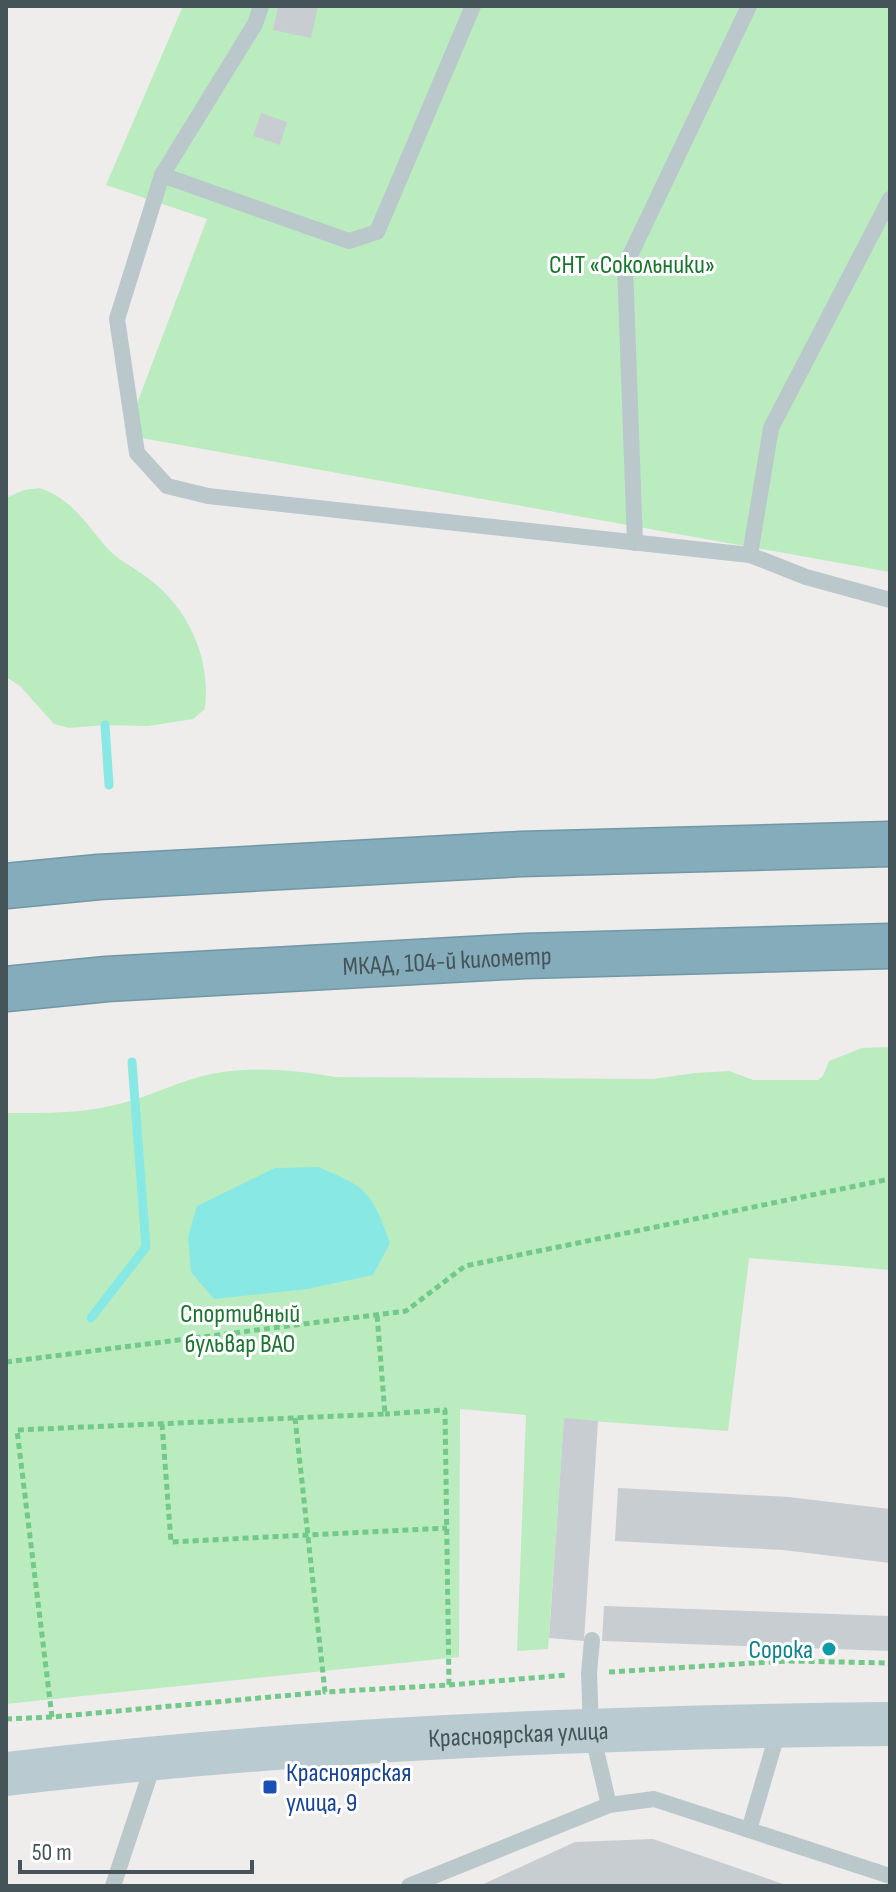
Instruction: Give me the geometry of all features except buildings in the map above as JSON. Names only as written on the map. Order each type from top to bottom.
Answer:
[{"type":"highway","points":[[6,886],[99,877],[521,854],[890,844]]},
{"type":"highway","name":"МКАД, 104-й километр","points":[[6,989],[107,979],[525,956],[890,946]]},
{"type":"street","name":"Красноярская улица","points":[[6,1774],[156,1757],[591,1729],[890,1724]]},
{"type":"lane","points":[[261,6],[255,24],[162,175],[117,319],[137,453],[167,486],[208,496],[750,555],[806,577],[890,600]]},
{"type":"lane","points":[[162,175],[349,241],[377,232],[473,6]]},
{"type":"lane","points":[[635,543],[625,266],[749,6]]},
{"type":"lane","points":[[750,555],[771,428],[890,199]]},
{"type":"lane","points":[[592,1640],[589,1673],[591,1729],[609,1805]]},
{"type":"lane","points":[[749,1830],[780,1725]]},
{"type":"lane","points":[[113,1886],[156,1757]]},
{"type":"lane","points":[[409,1886],[609,1805],[654,1799],[890,1876]]},
{"type":"path","points":[[6,1362],[406,1311],[465,1266],[890,1179]]},
{"type":"path","points":[[377,1314],[385,1414]]},
{"type":"path","points":[[52,1717],[17,1430],[445,1410],[449,1685]]},
{"type":"path","points":[[295,1418],[325,1692]]},
{"type":"path","points":[[162,1424],[171,1542],[447,1528]]},
{"type":"path","points":[[6,1719],[589,1673],[787,1661],[890,1663]]},
{"type":"green space","name":"СНТ «Сокольники»","points":[[183,6],[890,6],[890,572],[125,435],[207,219],[106,185]]},
{"type":"green space","points":[[40,488],[70,506],[112,553],[162,590],[186,620],[200,653],[206,690],[205,709],[193,719],[148,726],[69,728],[54,724],[20,686],[6,677],[6,498],[24,490]]},
{"type":"green space","name":"Спортивный бульвар ВАО","points":[[890,1047],[890,1270],[749,1258],[728,1431],[564,1419],[548,1649],[517,1651],[526,1415],[460,1409],[459,1657],[6,1704],[6,1113],[65,1112],[108,1107],[199,1077],[250,1070],[284,1070],[335,1077],[653,1079],[729,1071],[753,1080],[818,1080],[829,1061],[862,1048]]},
{"type":"water","points":[[318,1167],[358,1187],[378,1213],[390,1243],[373,1275],[307,1289],[214,1299],[191,1272],[188,1237],[197,1206],[275,1168]]},
{"type":"waterway","points":[[105,725],[109,785]]},
{"type":"waterway","points":[[91,1318],[146,1247],[132,1062]]},
{"type":"place","name":"Сорока","points":[[829,1649]]},
{"type":"place","name":"Красноярская улица, 9","points":[[270,1787]]}]
